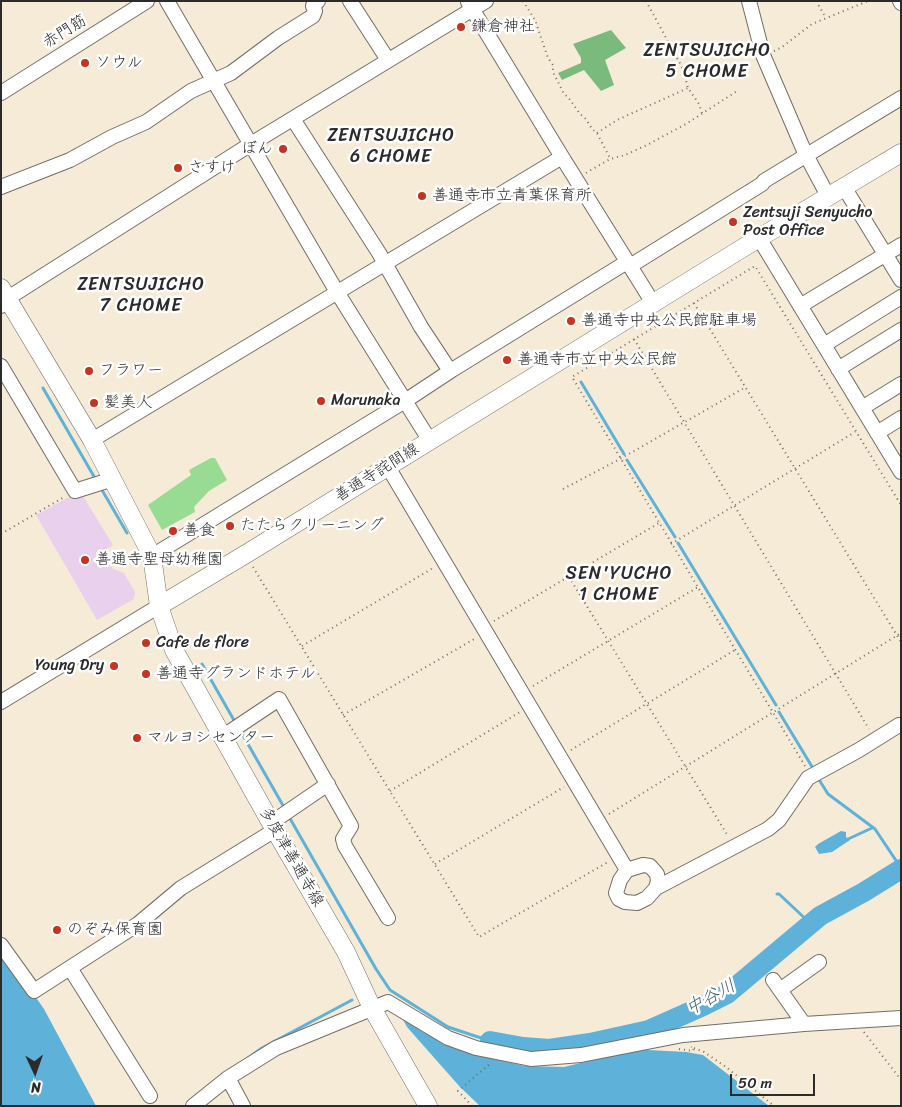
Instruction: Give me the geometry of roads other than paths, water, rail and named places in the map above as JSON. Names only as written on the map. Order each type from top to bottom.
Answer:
[{"type":"main road","name":"善通寺詫間線","points":[[158,606],[901,153]]},
{"type":"main road","points":[[3,297],[92,440],[152,556],[158,606]]},
{"type":"main road","name":"多度津善通寺線","points":[[158,606],[174,650],[233,730],[280,820],[372,1008],[428,1106]]},
{"type":"street","name":"赤門筋","points":[[1,93],[147,1]]},
{"type":"street","points":[[167,1],[337,292],[430,441]]},
{"type":"street","points":[[1,187],[70,160],[112,137],[146,122],[192,91],[231,73],[278,38],[313,16],[315,11],[313,6],[318,1]]},
{"type":"street","points":[[350,1],[388,60]]},
{"type":"street","points":[[3,297],[388,60],[470,5],[486,1]]},
{"type":"street","points":[[749,1],[763,55],[806,156],[828,196]]},
{"type":"street","points":[[470,5],[653,303]]},
{"type":"street","points":[[152,556],[450,372],[901,98]]},
{"type":"street","points":[[293,119],[385,263],[421,327],[450,372]]},
{"type":"street","points":[[92,440],[216,368],[337,292],[562,157]]},
{"type":"street","points":[[844,187],[901,280]]},
{"type":"street","points":[[759,238],[901,472]]},
{"type":"street","points":[[800,306],[901,245]]},
{"type":"street","points":[[824,345],[901,298]]},
{"type":"street","points":[[838,369],[901,330]]},
{"type":"street","points":[[1,366],[75,491],[113,480]]},
{"type":"street","points":[[862,408],[901,384]]},
{"type":"street","points":[[877,433],[901,418]]},
{"type":"street","points":[[388,466],[628,870]]},
{"type":"street","points":[[1,702],[158,606]]},
{"type":"street","points":[[233,730],[279,699],[351,826],[343,839],[344,846],[388,918]]},
{"type":"street","points":[[656,888],[768,829],[779,820],[808,778],[899,725],[901,726]]},
{"type":"street","points":[[1,945],[34,991],[138,924],[181,888],[280,820],[328,784]]},
{"type":"street","points":[[643,865],[650,866],[658,874],[656,888],[648,898],[637,903],[625,902],[619,899],[616,887],[623,874],[628,870],[643,865]]},
{"type":"street","points":[[804,1024],[777,985],[819,962]]},
{"type":"street","points":[[70,968],[150,1096]]},
{"type":"street","points":[[193,1106],[228,1078],[276,1048],[388,1002],[448,1038],[476,1048],[532,1059],[581,1055],[683,1035],[804,1024],[901,1018]]},
{"type":"street","points":[[228,1078],[243,1106]]},
{"type":"water","points":[[841,831],[846,832],[846,837],[850,840],[832,852],[819,854],[815,847]]},
{"type":"water","points":[[1,948],[44,1009],[96,1106],[1,1106]]},
{"type":"water","points":[[400,1014],[407,1017],[421,1031],[441,1041],[481,1056],[525,1066],[564,1067],[647,1047],[648,1050],[703,1055],[769,1106],[480,1106],[460,1087],[407,1027]]},
{"type":"waterway","points":[[581,382],[624,454]]},
{"type":"waterway","points":[[43,388],[96,480]]},
{"type":"waterway","points":[[627,460],[675,537]]},
{"type":"waterway","points":[[102,490],[127,533]]},
{"type":"waterway","points":[[678,543],[776,705]]},
{"type":"waterway","points":[[202,664],[235,722]]},
{"type":"waterway","points":[[779,712],[814,770]]},
{"type":"waterway","points":[[240,730],[285,809]]},
{"type":"waterway","points":[[818,778],[828,794],[875,829],[901,868]]},
{"type":"waterway","points":[[288,815],[376,969],[390,990],[448,1027],[490,1041]]},
{"type":"waterway","points":[[846,840],[872,828]]},
{"type":"waterway","name":"中谷川","points":[[490,1041],[523,1047],[549,1049],[590,1043],[649,1030],[727,994],[820,916],[901,869]]},
{"type":"waterway","points":[[777,894],[811,924]]},
{"type":"waterway","points":[[248,1058],[262,1048],[352,1000]]},
{"type":"place","name":"鎌倉神社","points":[[461,27]]},
{"type":"place","name":"ソウル","points":[[85,63]]},
{"type":"place","name":"ぼん","points":[[283,149]]},
{"type":"place","name":"さすけ","points":[[178,168]]},
{"type":"place","name":"善通寺市立青葉保育所","points":[[422,196]]},
{"type":"place","name":"Zentsuji Senyucho Post Office","points":[[733,222]]},
{"type":"place","name":"善通寺中央公民館駐車場","points":[[571,321]]},
{"type":"place","name":"善通寺市立中央公民館","points":[[507,360]]},
{"type":"place","name":"フラワー","points":[[89,371]]},
{"type":"place","name":"Marunaka","points":[[321,401]]},
{"type":"place","name":"髪美人","points":[[94,403]]},
{"type":"place","name":"たたらクリーニング","points":[[230,526]]},
{"type":"place","name":"善食","points":[[173,531]]},
{"type":"place","name":"善通寺聖母幼稚園","points":[[85,560]]},
{"type":"place","name":"Cafe de flore","points":[[146,643]]},
{"type":"place","name":"Young Dry","points":[[114,666]]},
{"type":"place","name":"善通寺グランドホテル","points":[[146,674]]},
{"type":"place","name":"マルヨシセンター","points":[[137,738]]},
{"type":"place","name":"のぞみ保育園","points":[[57,930]]},
{"type":"district","name":"ZENTSUJICHO 5 CHOME","points":[[707,61]]},
{"type":"district","name":"ZENTSUJICHO 6 CHOME","points":[[391,146]]},
{"type":"district","name":"ZENTSUJICHO 7 CHOME","points":[[141,295]]},
{"type":"district","name":"SEN'YUCHO 1 CHOME","points":[[619,584]]}]
